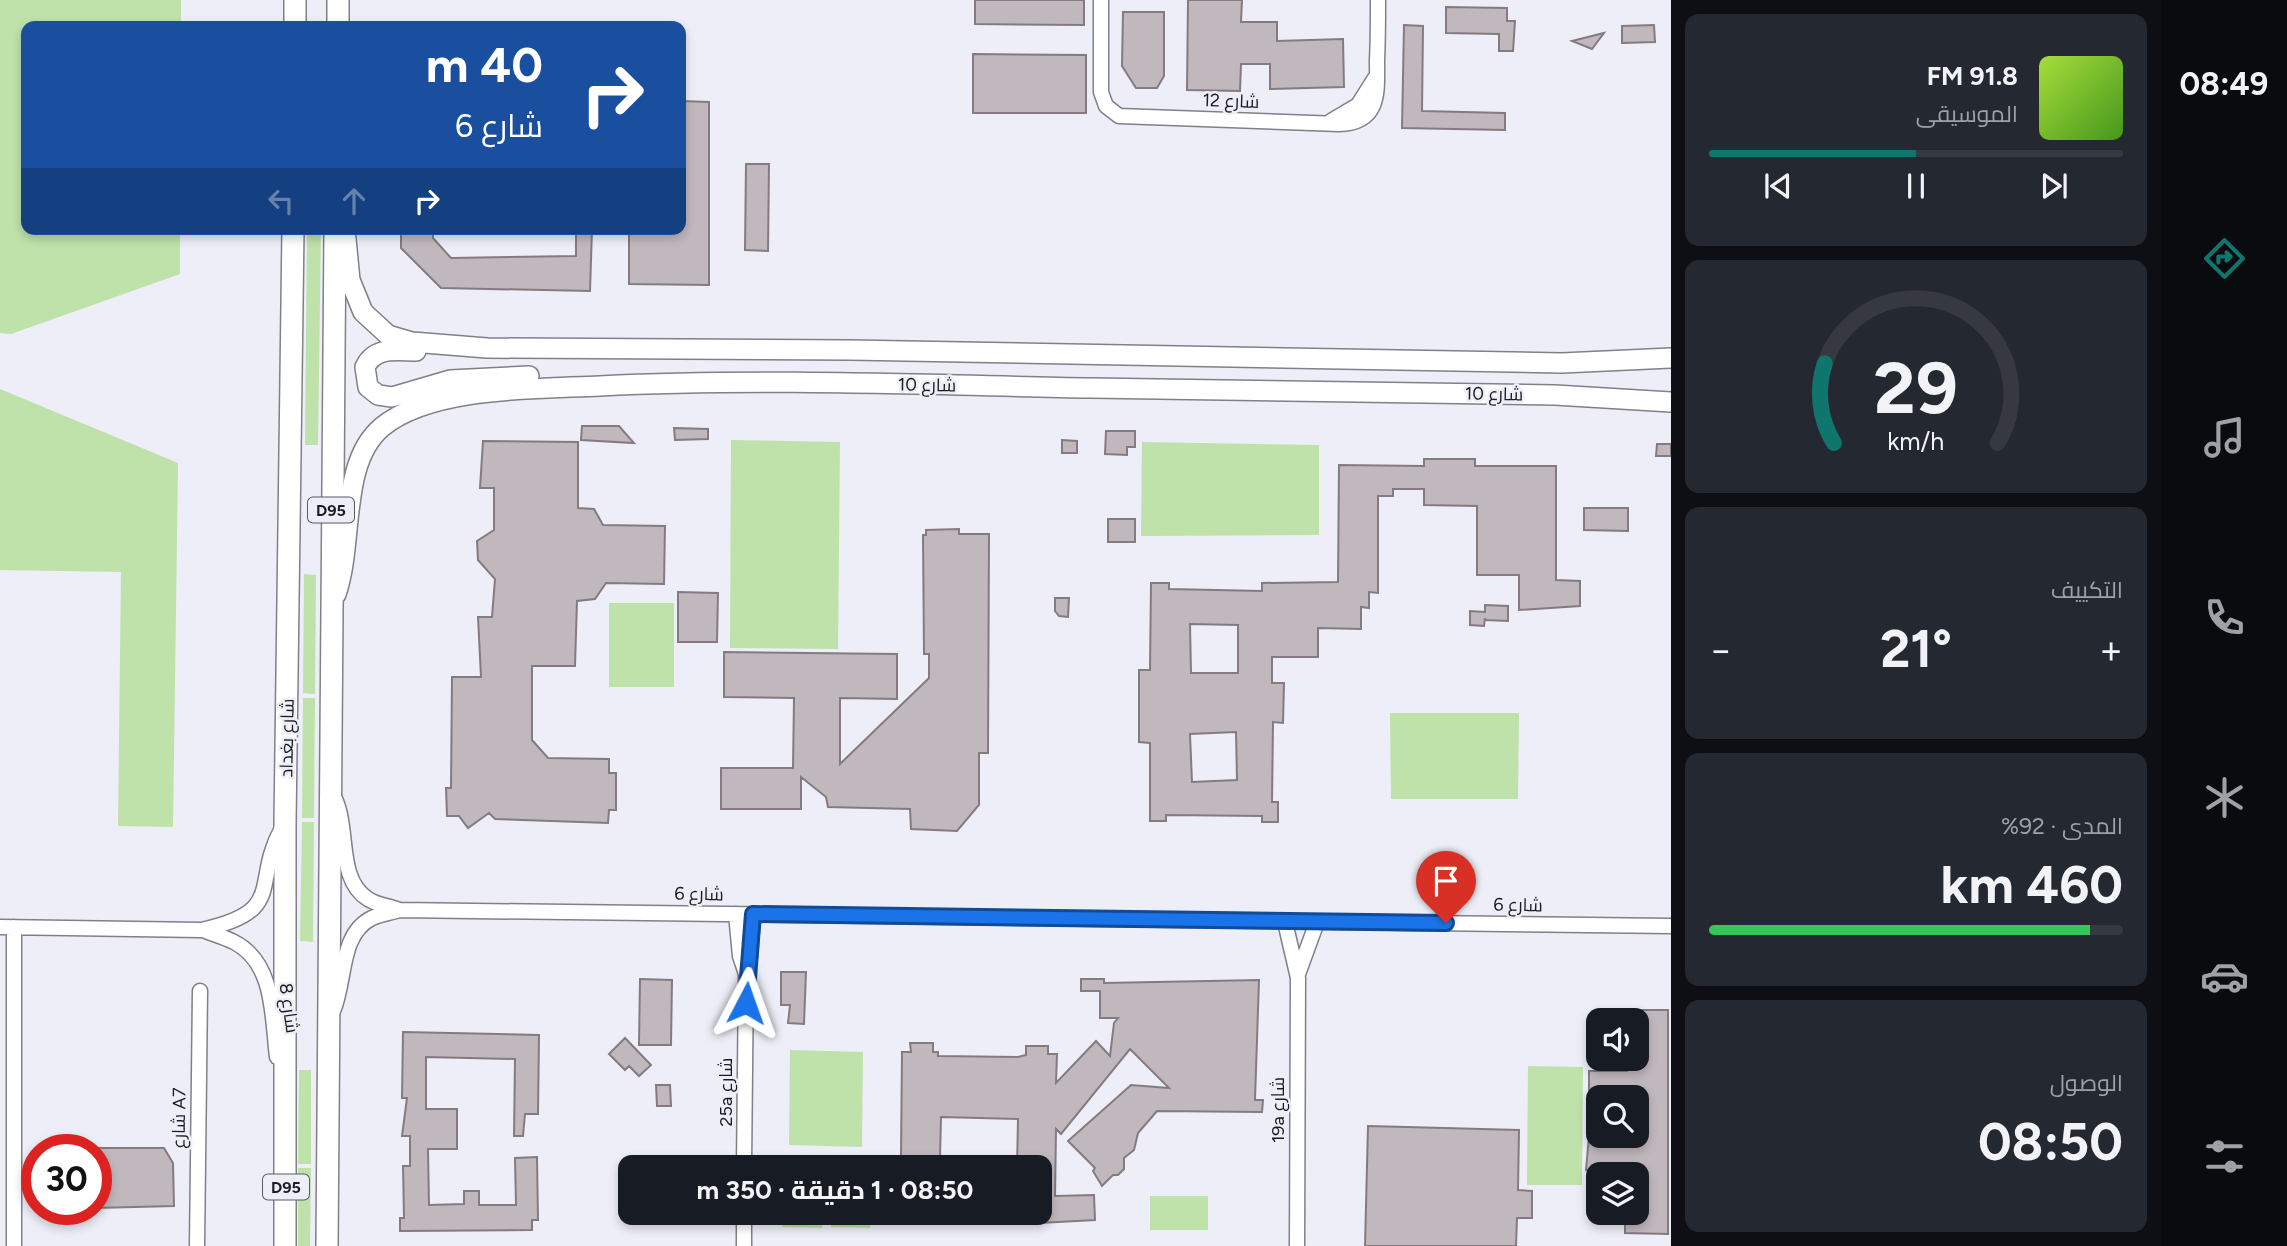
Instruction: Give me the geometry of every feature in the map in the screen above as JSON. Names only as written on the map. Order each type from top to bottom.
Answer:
[{"type":"main road","points":[[295,0],[295,21]]},
{"type":"main road","points":[[338,0],[338,21]]},
{"type":"main road","name":"شارع بغداد","points":[[285,1246],[285,823],[293,235]]},
{"type":"main road","name":"D95","points":[[327,1246],[335,235]]},
{"type":"street","name":"شارع 12","points":[[1101,0],[1102,71],[1115,102],[1135,117],[1326,122],[1358,105],[1377,74],[1378,0]]},
{"type":"street","name":"شارع 10","points":[[346,235],[353,290],[363,312],[379,329],[412,342],[487,348],[878,351],[1562,363],[1671,358]]},
{"type":"street","points":[[487,348],[463,351],[379,352],[365,368],[365,381],[373,392],[385,397],[436,382],[488,377],[594,378],[630,382]]},
{"type":"street","name":"شارع 10","points":[[330,608],[344,563],[356,466],[371,438],[386,423],[424,406],[472,395],[516,389],[630,382],[1517,395],[1671,402]]},
{"type":"street","name":"شارع 6","points":[[330,791],[341,813],[348,870],[355,886],[371,901],[399,910],[1671,926]]},
{"type":"street","name":"شارع 8","points":[[7,927],[201,930],[237,919],[260,900],[268,882],[273,848],[285,823]]},
{"type":"street","name":"شارع 6","points":[[328,1021],[342,989],[347,949],[355,933],[373,918],[399,910]]},
{"type":"street","name":"25a شارع","points":[[736,914],[740,956],[746,974]]},
{"type":"street","name":"25a شارع","points":[[744,1155],[746,974],[753,914]]},
{"type":"street","name":"19a شارع","points":[[1285,922],[1298,974],[1297,1246]]},
{"type":"street","name":"19a شارع","points":[[1298,974],[1317,922]]},
{"type":"street","points":[[7,927],[7,1221],[15,1246]]},
{"type":"street","name":"شارع 8","points":[[201,930],[242,947],[265,977],[285,1127]]},
{"type":"street","name":"شارع A7","points":[[197,1246],[200,991]]},
{"type":"street","points":[[744,1225],[744,1246]]},
{"type":"green space","points":[[0,0],[181,0],[181,21],[21,21],[21,235],[180,235],[180,274],[11,334],[0,333]]},
{"type":"green space","points":[[307,235],[321,235],[318,445],[305,445]]},
{"type":"green space","points":[[0,389],[178,463],[173,827],[118,826],[121,572],[0,570]]},
{"type":"green space","points":[[731,440],[840,442],[838,649],[730,648]]},
{"type":"green space","points":[[1142,442],[1319,445],[1319,535],[1141,536]]},
{"type":"green space","points":[[304,574],[316,575],[315,694],[303,693]]},
{"type":"green space","points":[[609,603],[674,603],[674,687],[609,687]]},
{"type":"green space","points":[[303,698],[315,698],[314,818],[302,818]]},
{"type":"green space","points":[[1390,713],[1519,713],[1518,799],[1391,799]]},
{"type":"green space","points":[[302,822],[314,822],[313,942],[300,941]]},
{"type":"green space","points":[[790,1050],[863,1052],[862,1147],[789,1145]]},
{"type":"green space","points":[[1528,1066],[1583,1067],[1582,1185],[1527,1185]]},
{"type":"green space","points":[[299,1070],[311,1070],[311,1164],[298,1164]]},
{"type":"green space","points":[[298,1168],[311,1168],[310,1246],[298,1246]]},
{"type":"green space","points":[[1150,1196],[1208,1196],[1208,1230],[1150,1230]]},
{"type":"green space","points":[[782,1225],[822,1225],[822,1228]]},
{"type":"green space","points":[[831,1225],[870,1225],[870,1228]]},
{"type":"building","points":[[975,0],[1084,0],[1084,25],[975,24]]},
{"type":"building","points":[[1188,0],[1242,0],[1241,22],[1277,22],[1277,41],[1343,39],[1344,87],[1270,89],[1270,64],[1241,64],[1240,91],[1187,90]]},
{"type":"building","points":[[1446,7],[1507,8],[1507,21],[1515,21],[1513,51],[1499,51],[1499,34],[1446,33]]},
{"type":"building","points":[[1123,12],[1164,12],[1164,76],[1157,88],[1136,88],[1122,66]]},
{"type":"building","points":[[1404,25],[1423,26],[1422,111],[1505,113],[1505,130],[1402,128]]},
{"type":"building","points":[[1654,25],[1655,42],[1622,43],[1622,26]]},
{"type":"building","points":[[1604,33],[1592,49],[1572,41]]},
{"type":"building","points":[[973,54],[1086,55],[1086,113],[973,113]]},
{"type":"building","points":[[686,101],[709,102],[709,285],[629,284],[629,235],[686,235]]},
{"type":"building","points":[[746,164],[769,164],[768,251],[745,250]]},
{"type":"building","points":[[401,235],[433,235],[451,258],[576,256],[576,235],[592,235],[590,291],[441,288],[401,248]]},
{"type":"building","points":[[582,426],[619,426],[634,443],[581,440]]},
{"type":"building","points":[[674,428],[708,429],[708,439],[675,440]]},
{"type":"building","points":[[1106,431],[1135,431],[1135,447],[1127,447],[1127,455],[1105,454]]},
{"type":"building","points":[[1062,440],[1077,441],[1077,453],[1062,453]]},
{"type":"building","points":[[483,441],[578,442],[578,508],[594,509],[603,525],[665,526],[664,584],[606,583],[595,599],[577,601],[575,666],[532,666],[532,740],[548,758],[609,759],[609,773],[616,773],[616,810],[609,810],[608,823],[495,819],[489,813],[468,828],[459,816],[447,816],[446,788],[451,788],[452,677],[481,677],[478,617],[492,617],[495,579],[478,560],[477,541],[494,530],[494,488],[480,488]]},
{"type":"building","points":[[1657,444],[1671,444],[1671,456],[1656,456]]},
{"type":"building","points":[[1424,459],[1475,459],[1475,466],[1556,466],[1556,580],[1580,581],[1580,606],[1519,610],[1519,575],[1477,575],[1477,506],[1424,505],[1424,489],[1393,489],[1393,496],[1378,496],[1378,593],[1369,592],[1369,608],[1361,607],[1361,629],[1318,628],[1318,657],[1272,657],[1272,683],[1284,683],[1283,723],[1273,722],[1272,802],[1278,802],[1278,822],[1262,822],[1262,816],[1166,815],[1166,821],[1150,821],[1150,743],[1139,742],[1139,670],[1150,670],[1151,583],[1169,583],[1169,589],[1262,591],[1262,583],[1338,582],[1339,465],[1424,466]],"holes":[[[1190,624],[1238,625],[1238,673],[1191,673]],[[1236,732],[1237,780],[1192,782],[1190,734]]]},
{"type":"building","points":[[1584,508],[1628,508],[1628,531],[1584,530]]},
{"type":"building","points":[[1108,519],[1135,519],[1135,542],[1108,542]]},
{"type":"building","points":[[959,529],[959,534],[989,534],[988,753],[979,753],[979,805],[957,831],[911,829],[910,809],[828,807],[826,797],[801,777],[801,809],[721,809],[721,768],[793,768],[794,698],[724,697],[724,652],[897,654],[897,699],[840,698],[840,764],[929,678],[929,654],[924,654],[923,535],[926,535],[926,530]]},
{"type":"building","points":[[678,592],[718,593],[717,642],[678,642]]},
{"type":"building","points":[[1055,598],[1069,598],[1068,617],[1059,616],[1055,611]]},
{"type":"building","points":[[1485,605],[1508,606],[1508,621],[1485,618],[1484,626],[1470,625],[1470,611],[1485,612]]},
{"type":"building","points":[[781,972],[806,972],[804,1024],[788,1023],[790,1005],[781,1005]]},
{"type":"building","points":[[640,979],[672,980],[671,1045],[639,1045]]},
{"type":"building","points":[[1081,979],[1104,979],[1104,983],[1259,980],[1255,1100],[1263,1100],[1262,1112],[1157,1111],[1138,1133],[1134,1150],[1124,1158],[1124,1169],[1102,1186],[1093,1171],[1095,1168],[1068,1141],[1131,1085],[1169,1088],[1130,1049],[1061,1134],[1056,1129],[1055,1196],[1094,1195],[1095,1220],[1052,1222],[1052,1155],[1017,1155],[1018,1119],[941,1117],[940,1155],[901,1155],[902,1052],[911,1052],[910,1043],[933,1043],[933,1052],[938,1052],[938,1056],[1018,1057],[1026,1055],[1026,1046],[1048,1046],[1048,1054],[1057,1054],[1056,1083],[1096,1041],[1110,1056],[1114,1023],[1118,1018],[1100,1018],[1100,991],[1081,991]]},
{"type":"building","points":[[1649,1010],[1668,1010],[1668,1234],[1625,1233],[1625,1225],[1649,1225],[1649,1162],[1587,1162],[1588,1148],[1649,1148],[1649,1085],[1589,1085],[1589,1071],[1649,1071]]},
{"type":"building","points":[[403,1032],[539,1035],[538,1114],[525,1114],[523,1136],[514,1136],[515,1059],[426,1057],[426,1109],[457,1109],[457,1149],[428,1149],[429,1205],[464,1204],[464,1191],[479,1191],[479,1205],[516,1205],[515,1158],[537,1157],[538,1220],[532,1220],[532,1230],[400,1231],[400,1218],[404,1218],[403,1166],[410,1166],[410,1136],[402,1136],[407,1098],[402,1098]]},
{"type":"building","points":[[625,1038],[651,1065],[639,1076],[629,1066],[625,1070],[609,1054]]},
{"type":"building","points":[[656,1085],[670,1085],[671,1106],[657,1106]]},
{"type":"building","points":[[1368,1126],[1519,1130],[1518,1190],[1532,1191],[1532,1218],[1517,1218],[1516,1246],[1365,1246]]},
{"type":"building","points":[[112,1148],[164,1148],[173,1163],[174,1206],[112,1208]]},
{"type":"route","points":[[746,1003],[746,974],[750,963],[753,914],[1446,923]]}]
